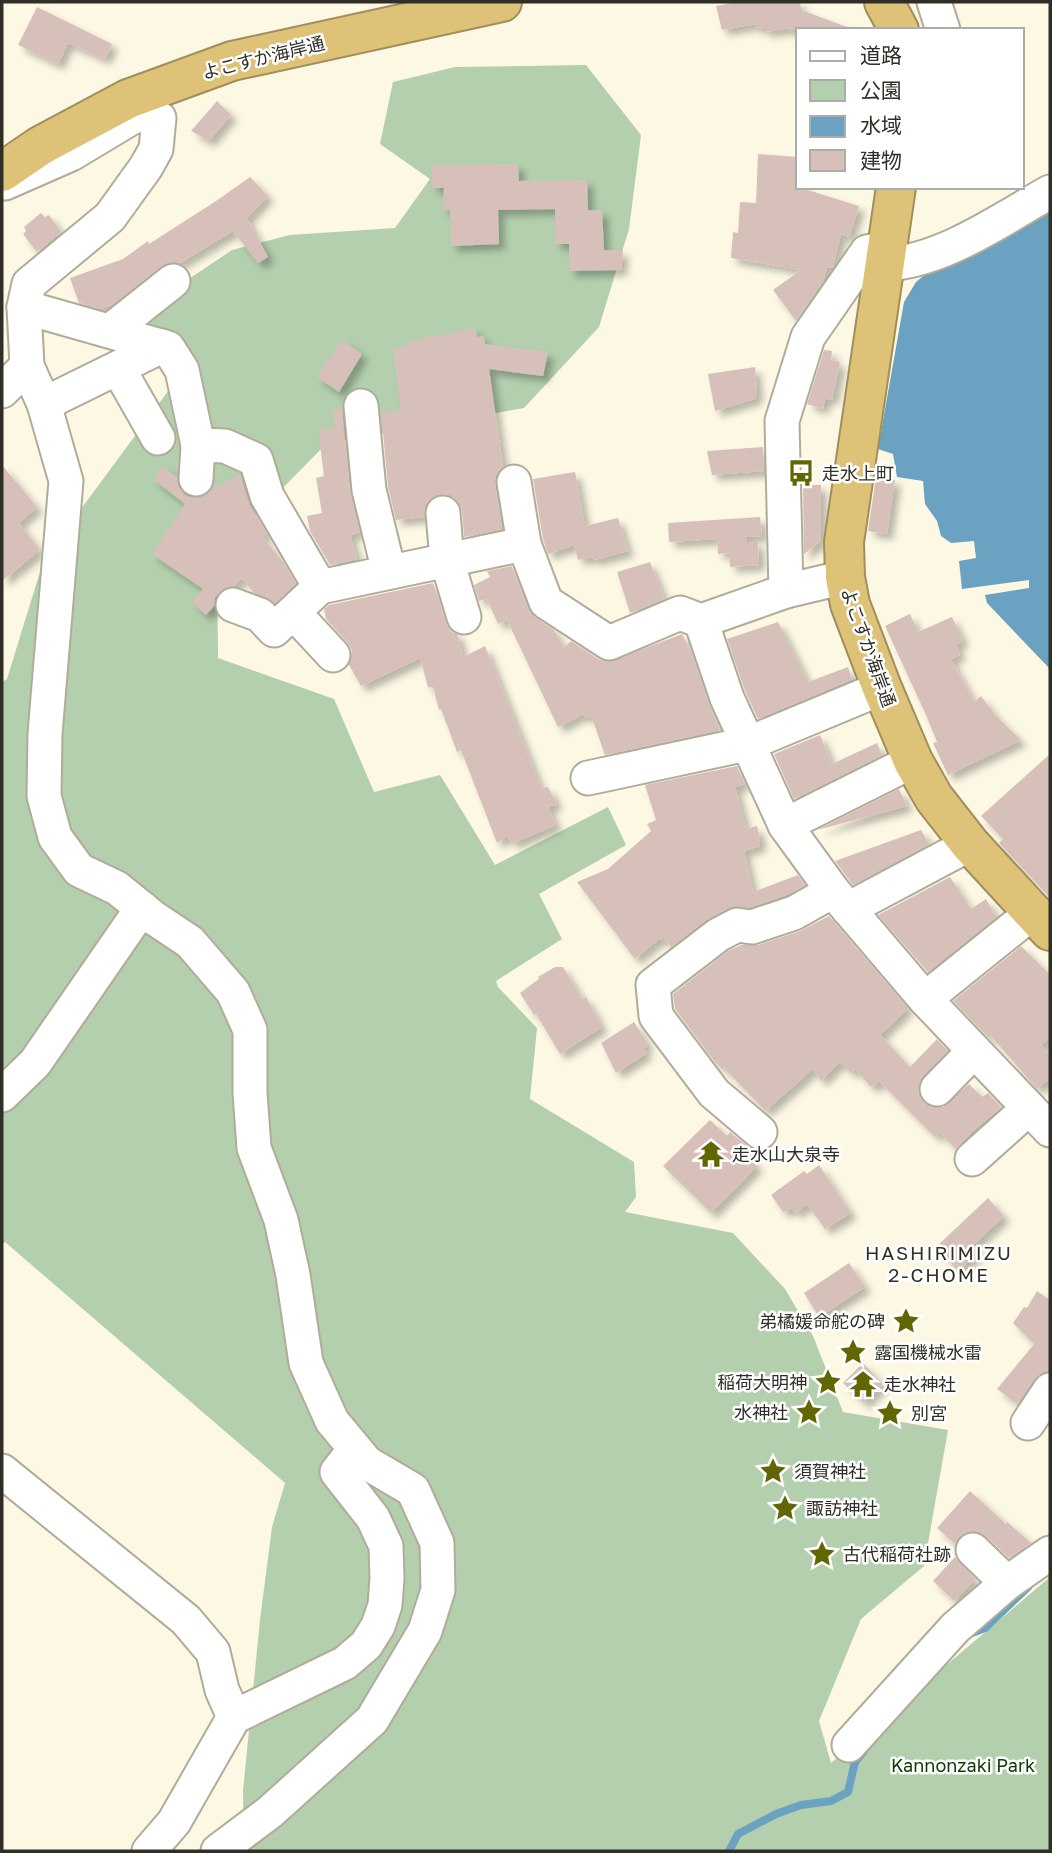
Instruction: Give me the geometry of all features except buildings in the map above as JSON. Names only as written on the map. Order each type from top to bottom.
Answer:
[{"type":"highway","name":"よこすか海岸通","points":[[2,172],[40,146],[128,99],[232,61],[502,2]]},
{"type":"highway","points":[[884,2],[898,28]]},
{"type":"highway","name":"よこすか海岸通","points":[[897,189],[844,542],[845,577],[850,604],[913,761],[934,798],[970,844],[1042,922]]},
{"type":"street","points":[[934,2],[942,28]]},
{"type":"street","points":[[2,184],[71,154],[131,118],[147,112],[159,118],[156,149],[146,167],[110,217],[29,284],[24,307],[27,366],[44,404],[66,481],[46,720],[44,796],[55,836],[79,870],[117,888],[190,942],[233,992],[250,1030],[250,1093],[254,1148],[281,1220],[293,1275],[306,1363],[332,1421],[367,1463],[413,1490],[438,1543],[438,1590],[425,1631],[372,1720],[270,1812],[218,1851]]},
{"type":"street","points":[[786,591],[782,421],[808,337],[867,252],[885,256],[896,264],[946,250],[1050,192]]},
{"type":"street","points":[[110,331],[173,281]]},
{"type":"street","points":[[24,307],[168,348],[182,370],[198,444],[196,479]]},
{"type":"street","points":[[44,404],[162,346]]},
{"type":"street","points":[[2,391],[27,366]]},
{"type":"street","points":[[118,368],[158,438]]},
{"type":"street","points":[[361,406],[369,490],[388,572]]},
{"type":"street","points":[[198,444],[225,446],[256,460],[267,496],[320,587]]},
{"type":"street","points":[[514,482],[524,544],[546,602],[609,643],[680,613],[701,621],[786,591],[845,577]]},
{"type":"street","points":[[443,513],[447,561],[464,617]]},
{"type":"street","points":[[233,605],[260,615],[274,630],[320,587],[524,544]]},
{"type":"street","points":[[294,613],[333,655]]},
{"type":"street","points":[[701,621],[727,698],[785,825],[840,900],[925,999],[1040,1119],[972,1159]]},
{"type":"street","points":[[588,778],[747,744],[882,688]]},
{"type":"street","points":[[785,825],[913,761]]},
{"type":"street","points":[[760,1132],[714,1093],[656,1016],[653,985],[718,935],[737,925],[752,928],[840,900],[970,844]]},
{"type":"street","points":[[2,1095],[35,1063],[142,908]]},
{"type":"street","points":[[925,999],[1042,922]]},
{"type":"street","points":[[937,1089],[974,1051]]},
{"type":"street","points":[[1028,1423],[1050,1390]]},
{"type":"street","points":[[149,1851],[174,1822],[234,1717],[345,1663],[366,1645],[378,1626],[385,1605],[386,1546],[373,1518],[337,1472],[355,1449]]},
{"type":"street","points":[[2,1471],[186,1620],[213,1652],[222,1690],[234,1717]]},
{"type":"street","points":[[973,1550],[1007,1583]]},
{"type":"street","points":[[849,1745],[955,1628],[1007,1583],[1050,1553]]},
{"type":"green space","name":"Kannonzaki Park","points":[[586,65],[641,135],[629,229],[599,327],[524,408],[327,443],[217,555],[218,658],[334,699],[374,792],[440,775],[495,865],[608,807],[626,845],[539,894],[562,939],[496,981],[498,987],[537,1028],[530,1099],[634,1162],[636,1197],[625,1212],[733,1233],[785,1289],[813,1336],[843,1412],[948,1430],[924,1566],[861,1619],[819,1721],[831,1763],[1050,1577],[1050,1851],[244,1851],[243,1791],[260,1620],[272,1527],[285,1483],[5,1242],[2,1244],[2,682],[7,679],[44,559],[177,379],[147,328],[162,297],[232,250],[290,235],[395,228],[430,179],[380,144],[393,82],[455,67]]},
{"type":"water","points":[[1050,206],[1050,669],[987,603],[985,595],[1029,588],[1029,580],[962,589],[959,561],[976,558],[974,541],[951,543],[941,536],[937,521],[925,504],[923,481],[897,477],[893,454],[878,449],[904,302],[916,282],[934,267]]},
{"type":"waterway","points":[[967,1635],[985,1628],[1028,1587]]},
{"type":"waterway","points":[[729,1851],[738,1834],[776,1814],[801,1805],[831,1801],[848,1792],[855,1762],[864,1751]]},
{"type":"place","name":"走水上町","points":[[801,473]]},
{"type":"place","name":"走水山大泉寺","points":[[711,1154]]},
{"type":"place","name":"弟橘媛命舵の碑","points":[[906,1321]]},
{"type":"place","name":"露国機械水雷","points":[[853,1352]]},
{"type":"place","name":"稲荷大明神","points":[[828,1382]]},
{"type":"place","name":"走水神社","points":[[863,1384]]},
{"type":"place","name":"水神社","points":[[809,1412]]},
{"type":"place","name":"別宮","points":[[890,1413]]},
{"type":"place","name":"須賀神社","points":[[773,1471]]},
{"type":"place","name":"諏訪神社","points":[[785,1508]]},
{"type":"place","name":"古代稲荷社跡","points":[[822,1554]]},
{"type":"district","name":"HASHIRIMIZU 2-CHOME","points":[[939,1263]]}]
